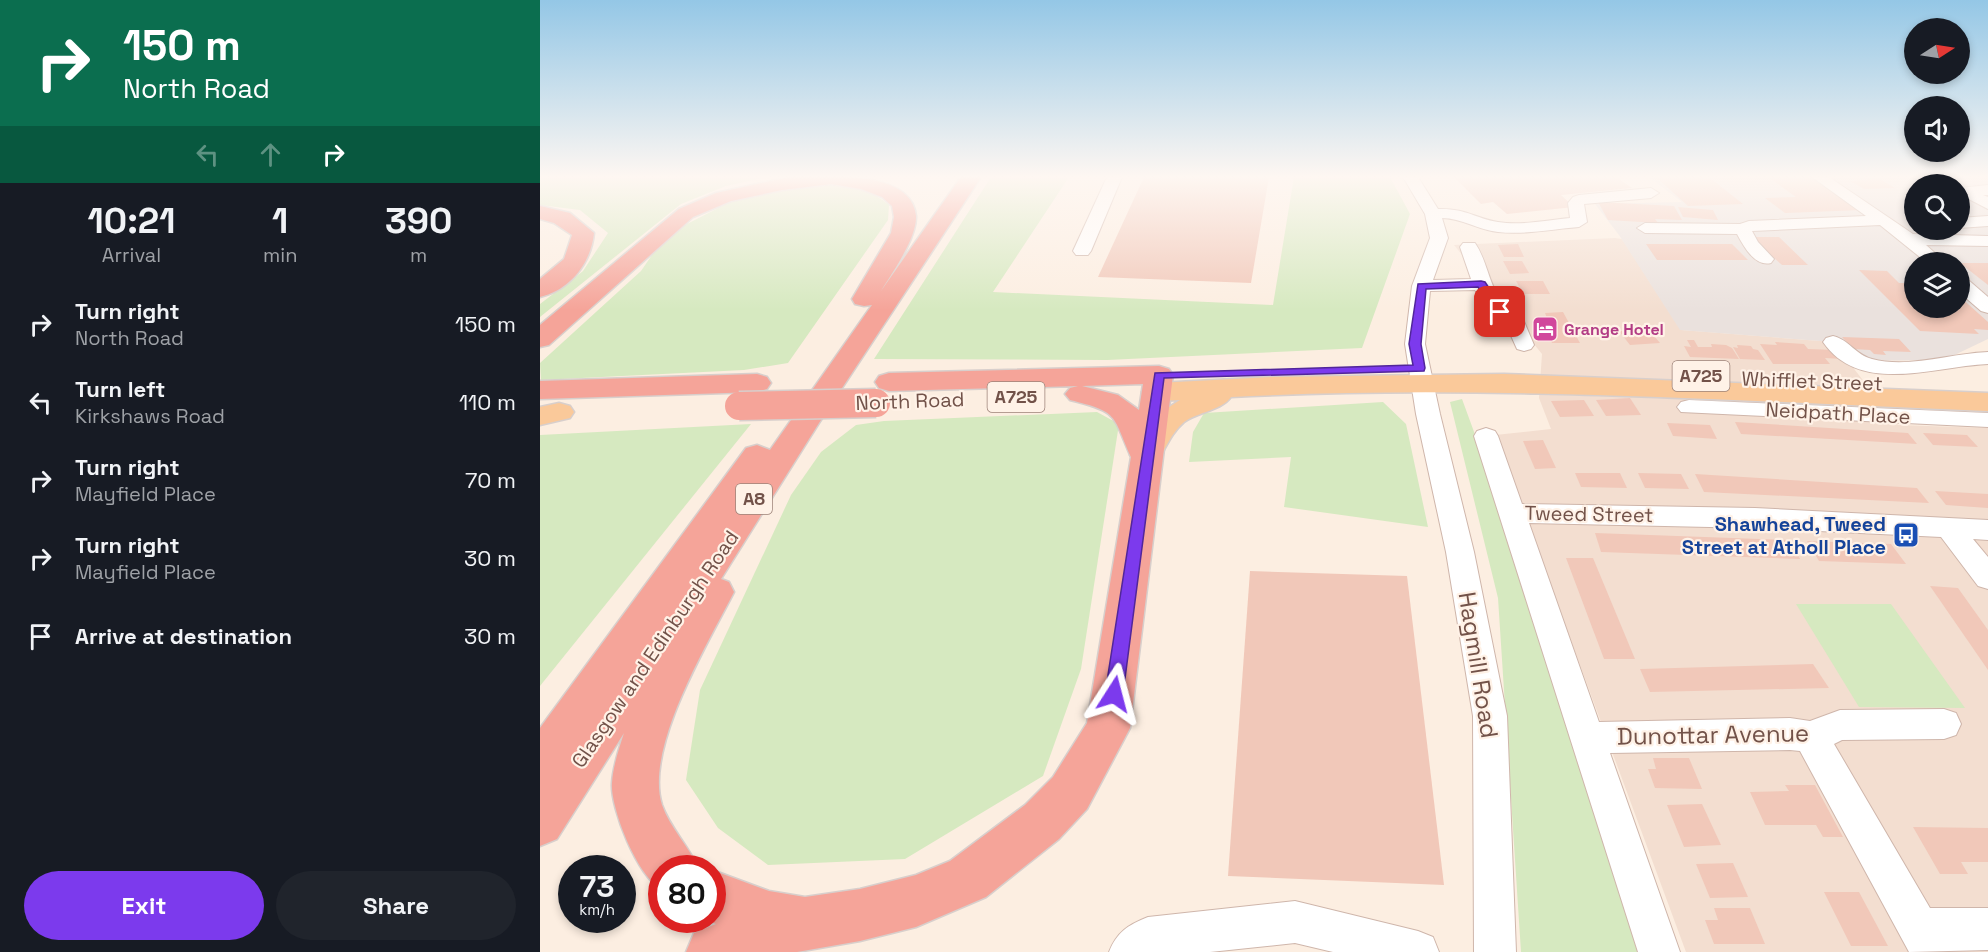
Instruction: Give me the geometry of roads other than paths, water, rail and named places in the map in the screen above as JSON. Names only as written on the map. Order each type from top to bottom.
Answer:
[{"type":"highway","points":[[540,290],[567,272],[582,251],[583,233],[567,221]]},
{"type":"highway","name":"A8","points":[[540,339],[676,221]]},
{"type":"highway","name":"A8","points":[[854,316],[904,230],[905,221]]},
{"type":"highway","name":"Glasgow and Edinburgh Road","points":[[540,765],[923,221]]},
{"type":"highway","name":"Glasgow and Edinburgh Road","points":[[540,822],[804,423],[941,221]]},
{"type":"highway","points":[[713,952],[752,937],[810,922],[860,915],[916,901],[968,879],[1042,822],[1070,793],[1108,728],[1158,383]]},
{"type":"highway","name":"North Road","points":[[882,393],[1158,383]]},
{"type":"highway","name":"North Road","points":[[545,408],[748,395],[1080,394],[1158,383]]},
{"type":"highway","points":[[1080,394],[1111,402],[1125,412],[1135,424],[1146,455]]},
{"type":"highway","name":"A8","points":[[661,855],[644,821],[635,784],[644,744],[673,673],[804,423]]},
{"type":"highway","points":[[726,901],[769,917],[810,922]]},
{"type":"main road","name":"North Road","points":[[1158,383],[1421,376]]},
{"type":"main road","name":"North Road","points":[[1158,383],[1273,386],[1421,376]]},
{"type":"main road","name":"Whifflet Street","points":[[1421,376],[1534,383],[1986,393]]},
{"type":"main road","name":"A725","points":[[1146,455],[1160,428],[1183,409],[1218,397],[1273,386]]},
{"type":"street","points":[[1082,251],[1095,221]]},
{"type":"street","name":"Hagmill Road","points":[[1435,221],[1439,238],[1422,286],[1415,344],[1428,414],[1460,552],[1490,716],[1495,952]]},
{"type":"street","points":[[1479,221],[1495,227],[1510,228],[1579,221]]},
{"type":"street","points":[[1645,228],[1743,229],[1749,226],[1888,223],[1904,229]]},
{"type":"street","points":[[1743,229],[1748,239],[1765,259]]},
{"type":"street","points":[[1970,239],[1988,241]]},
{"type":"street","points":[[1918,240],[1928,252]]},
{"type":"street","points":[[1469,247],[1480,273],[1481,284],[1500,312],[1513,316],[1524,345]]},
{"type":"street","points":[[1422,286],[1481,284]]},
{"type":"street","points":[[1970,292],[1988,308]]},
{"type":"street","points":[[1833,342],[1848,357],[1861,363],[1885,367],[1933,365],[1972,357],[1988,358]]},
{"type":"street","name":"Neidpath Place","points":[[1689,407],[1988,420]]},
{"type":"street","name":"Dunottar Avenue","points":[[1486,436],[1659,952]]},
{"type":"street","name":"Tweed Street","points":[[1513,513],[1744,518],[1988,530]]},
{"type":"street","points":[[1948,527],[1988,578]]},
{"type":"street","name":"Dunottar Avenue","points":[[1589,738],[1790,734],[1811,737],[1840,725],[1944,724]]},
{"type":"street","points":[[1811,737],[1926,941],[1988,928]]},
{"type":"street","points":[[1130,952],[1148,938],[1295,922],[1418,952]]},
{"type":"place","name":"Grange Hotel","points":[[1545,329]]},
{"type":"place","name":"Shawhead, Tweed Street at Atholl Place","points":[[1906,535]]}]
